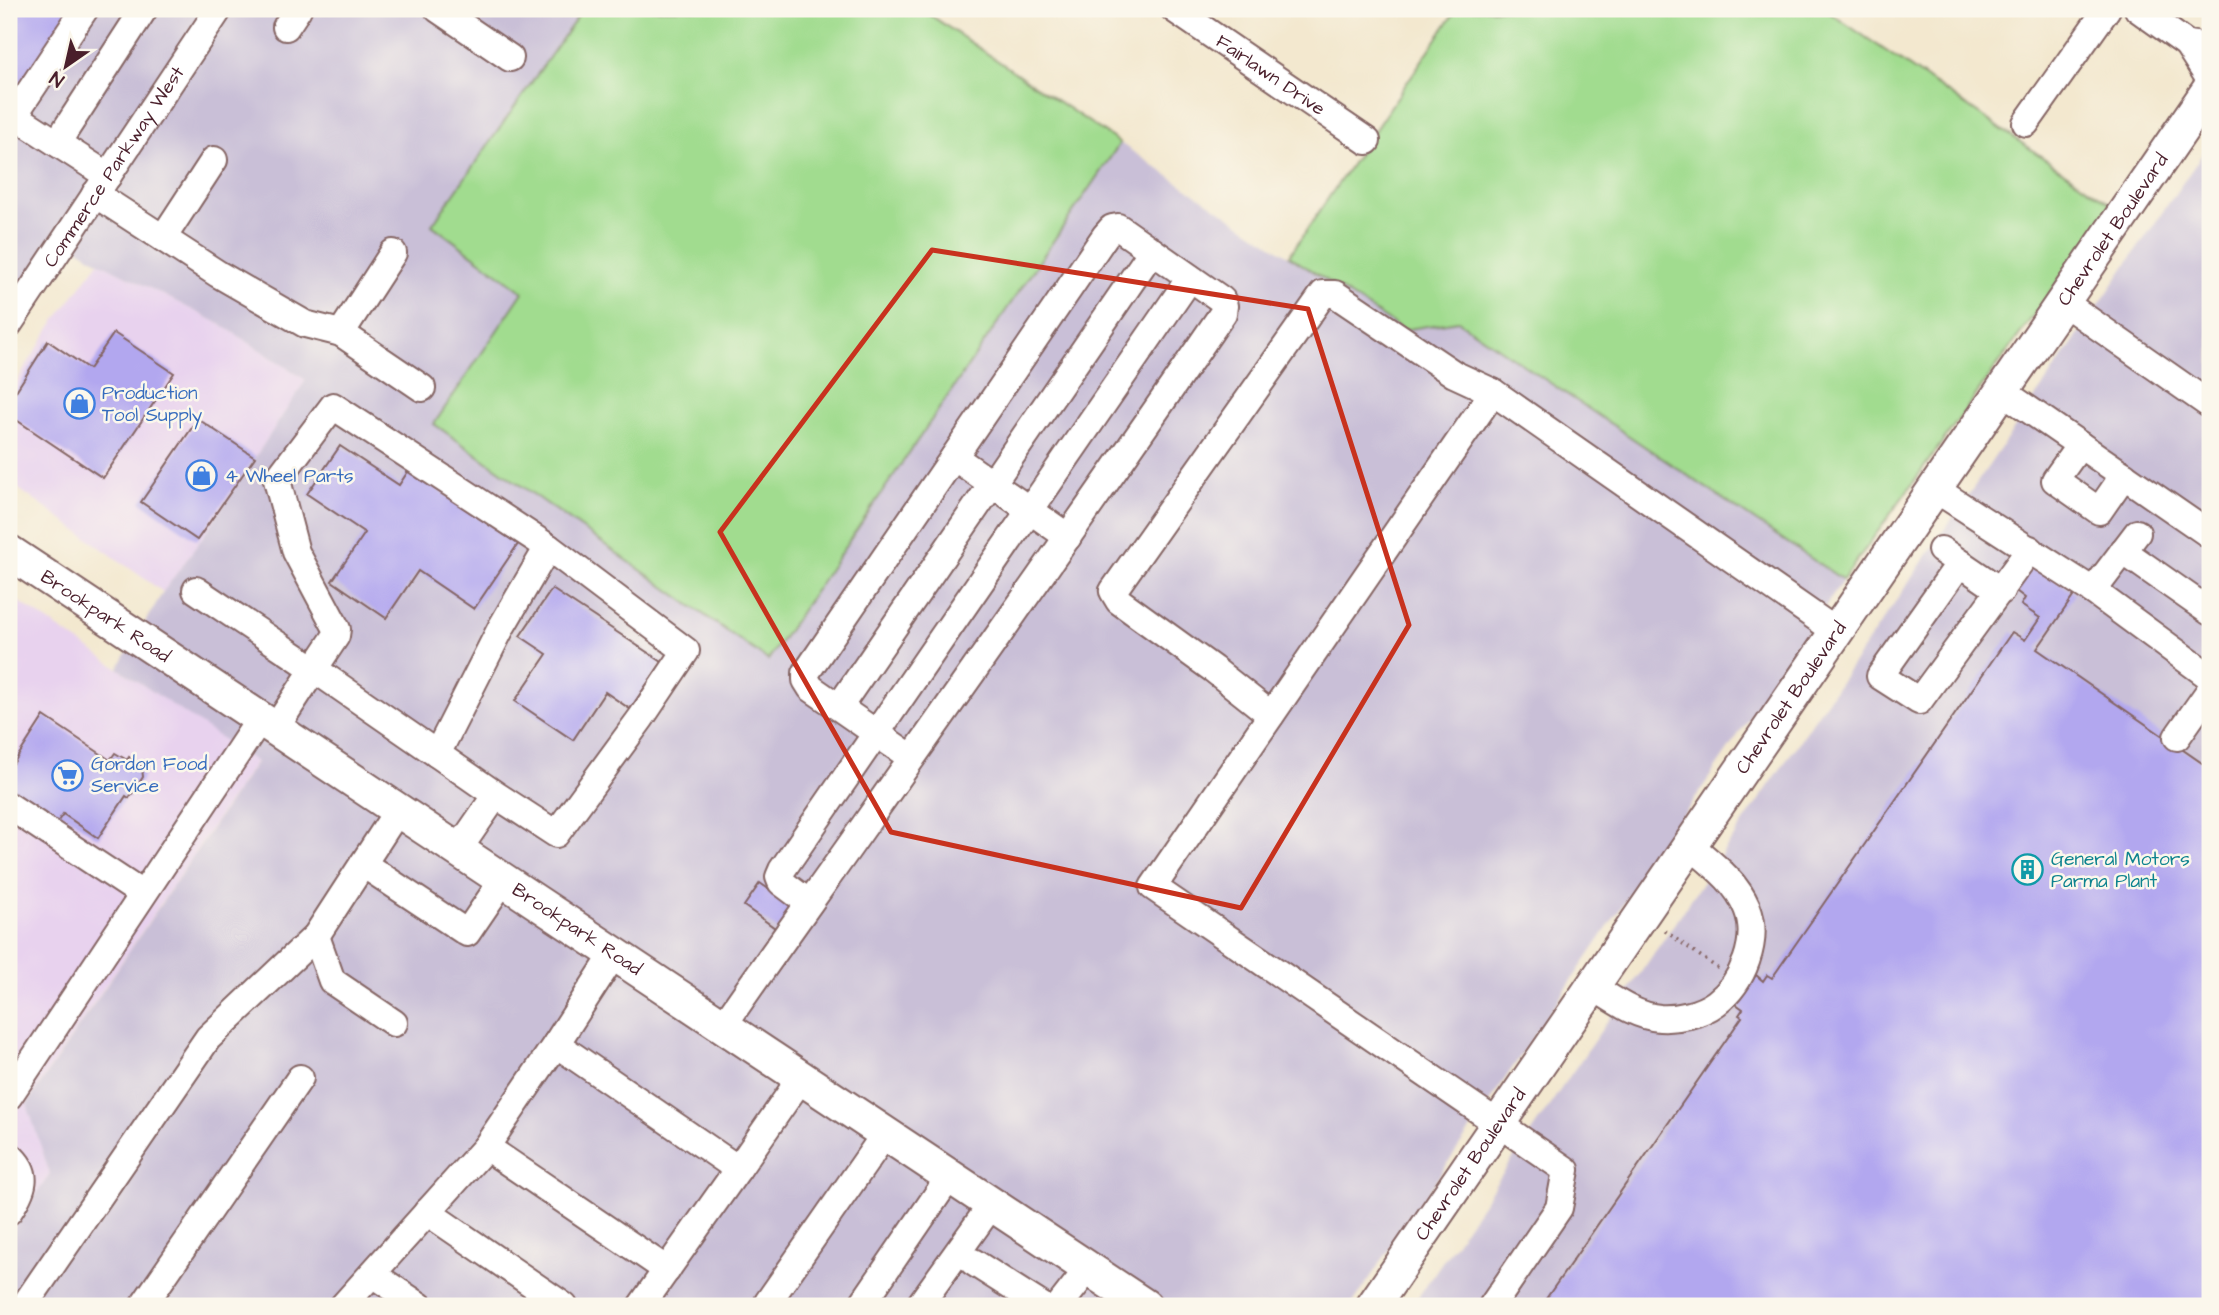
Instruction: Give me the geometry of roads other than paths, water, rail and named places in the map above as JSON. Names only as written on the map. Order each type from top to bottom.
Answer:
[{"type":"main road","name":"Chevrolet Boulevard","points":[[1373,1306],[2210,89]]},
{"type":"main road","name":"Brookpark Road","points":[[9,552],[1141,1305]]},
{"type":"street","points":[[85,9],[11,114],[57,143],[163,238],[218,274],[305,324],[341,333],[422,388]]},
{"type":"street","points":[[57,143],[144,9]]},
{"type":"street","name":"Commerce Parkway West","points":[[9,324],[219,9]]},
{"type":"street","points":[[439,9],[510,58]]},
{"type":"street","name":"Fairlawn Drive","points":[[1174,9],[1367,141]]},
{"type":"street","points":[[2026,123],[2107,9]]},
{"type":"street","points":[[2138,9],[2199,46],[2210,80]]},
{"type":"street","points":[[163,238],[214,160]]},
{"type":"street","points":[[723,1026],[1068,537],[1223,313],[1222,300],[1118,227],[1112,228],[806,673],[806,680],[811,688],[912,758]]},
{"type":"street","points":[[839,707],[1152,251]]},
{"type":"street","points":[[341,333],[394,253]]},
{"type":"street","points":[[809,903],[780,882],[779,877],[1190,278]]},
{"type":"street","points":[[1270,715],[1213,669],[1119,601],[1114,591],[1323,294],[1335,294],[1454,374],[1493,391],[1837,632]]},
{"type":"street","points":[[2063,302],[2210,405]]},
{"type":"street","points":[[1492,1306],[1559,1208],[1566,1170],[1153,887],[1493,391]]},
{"type":"street","points":[[2003,391],[2210,535]]},
{"type":"street","points":[[9,1096],[142,894],[267,724],[314,669],[336,636],[337,629],[296,552],[277,480],[333,406],[548,547],[686,651],[641,718],[556,834],[496,795],[314,669],[196,590]]},
{"type":"street","points":[[2080,445],[2055,481],[2099,511],[2124,475]]},
{"type":"street","points":[[954,457],[1068,537]]},
{"type":"street","points":[[1935,489],[2094,591],[2210,677]]},
{"type":"street","points":[[2094,591],[2130,542],[2210,612]]},
{"type":"street","points":[[437,754],[502,626],[548,547]]},
{"type":"street","points":[[2005,584],[1951,556],[1880,676],[1919,701],[2005,584],[2030,549]]},
{"type":"street","points":[[2177,737],[2210,690]]},
{"type":"street","points":[[458,850],[496,795]]},
{"type":"street","points":[[9,806],[142,894]]},
{"type":"street","points":[[24,1306],[208,1038],[316,936],[398,810]]},
{"type":"street","points":[[1593,987],[1644,1015],[1676,1017],[1715,1004],[1736,981],[1750,946],[1752,930],[1748,910],[1725,875],[1690,845]]},
{"type":"street","points":[[363,864],[467,933],[503,880]]},
{"type":"street","points":[[316,936],[332,981],[394,1024]]},
{"type":"street","points":[[343,1306],[486,1147],[614,954]]},
{"type":"street","points":[[556,1044],[738,1169]]},
{"type":"street","points":[[143,1306],[300,1078]]},
{"type":"street","points":[[641,1306],[801,1078]]},
{"type":"street","points":[[775,1306],[768,1302],[885,1133]]},
{"type":"street","points":[[486,1147],[667,1270]]},
{"type":"street","points":[[9,1155],[22,1171],[23,1181],[18,1197],[9,1210]]},
{"type":"street","points":[[861,1306],[950,1177]]},
{"type":"street","points":[[919,1306],[992,1204]]},
{"type":"street","points":[[427,1212],[564,1306]]},
{"type":"street","points":[[974,1262],[1042,1306]]},
{"type":"street","points":[[1059,1306],[1088,1269]]},
{"type":"street","points":[[372,1274],[420,1306]]},
{"type":"place","name":"Production Tool Supply","points":[[79,404]]},
{"type":"place","name":"4 Wheel Parts","points":[[202,476]]},
{"type":"place","name":"Gordon Food Service","points":[[68,775]]},
{"type":"place","name":"General Motors Parma Plant","points":[[2028,870]]}]
